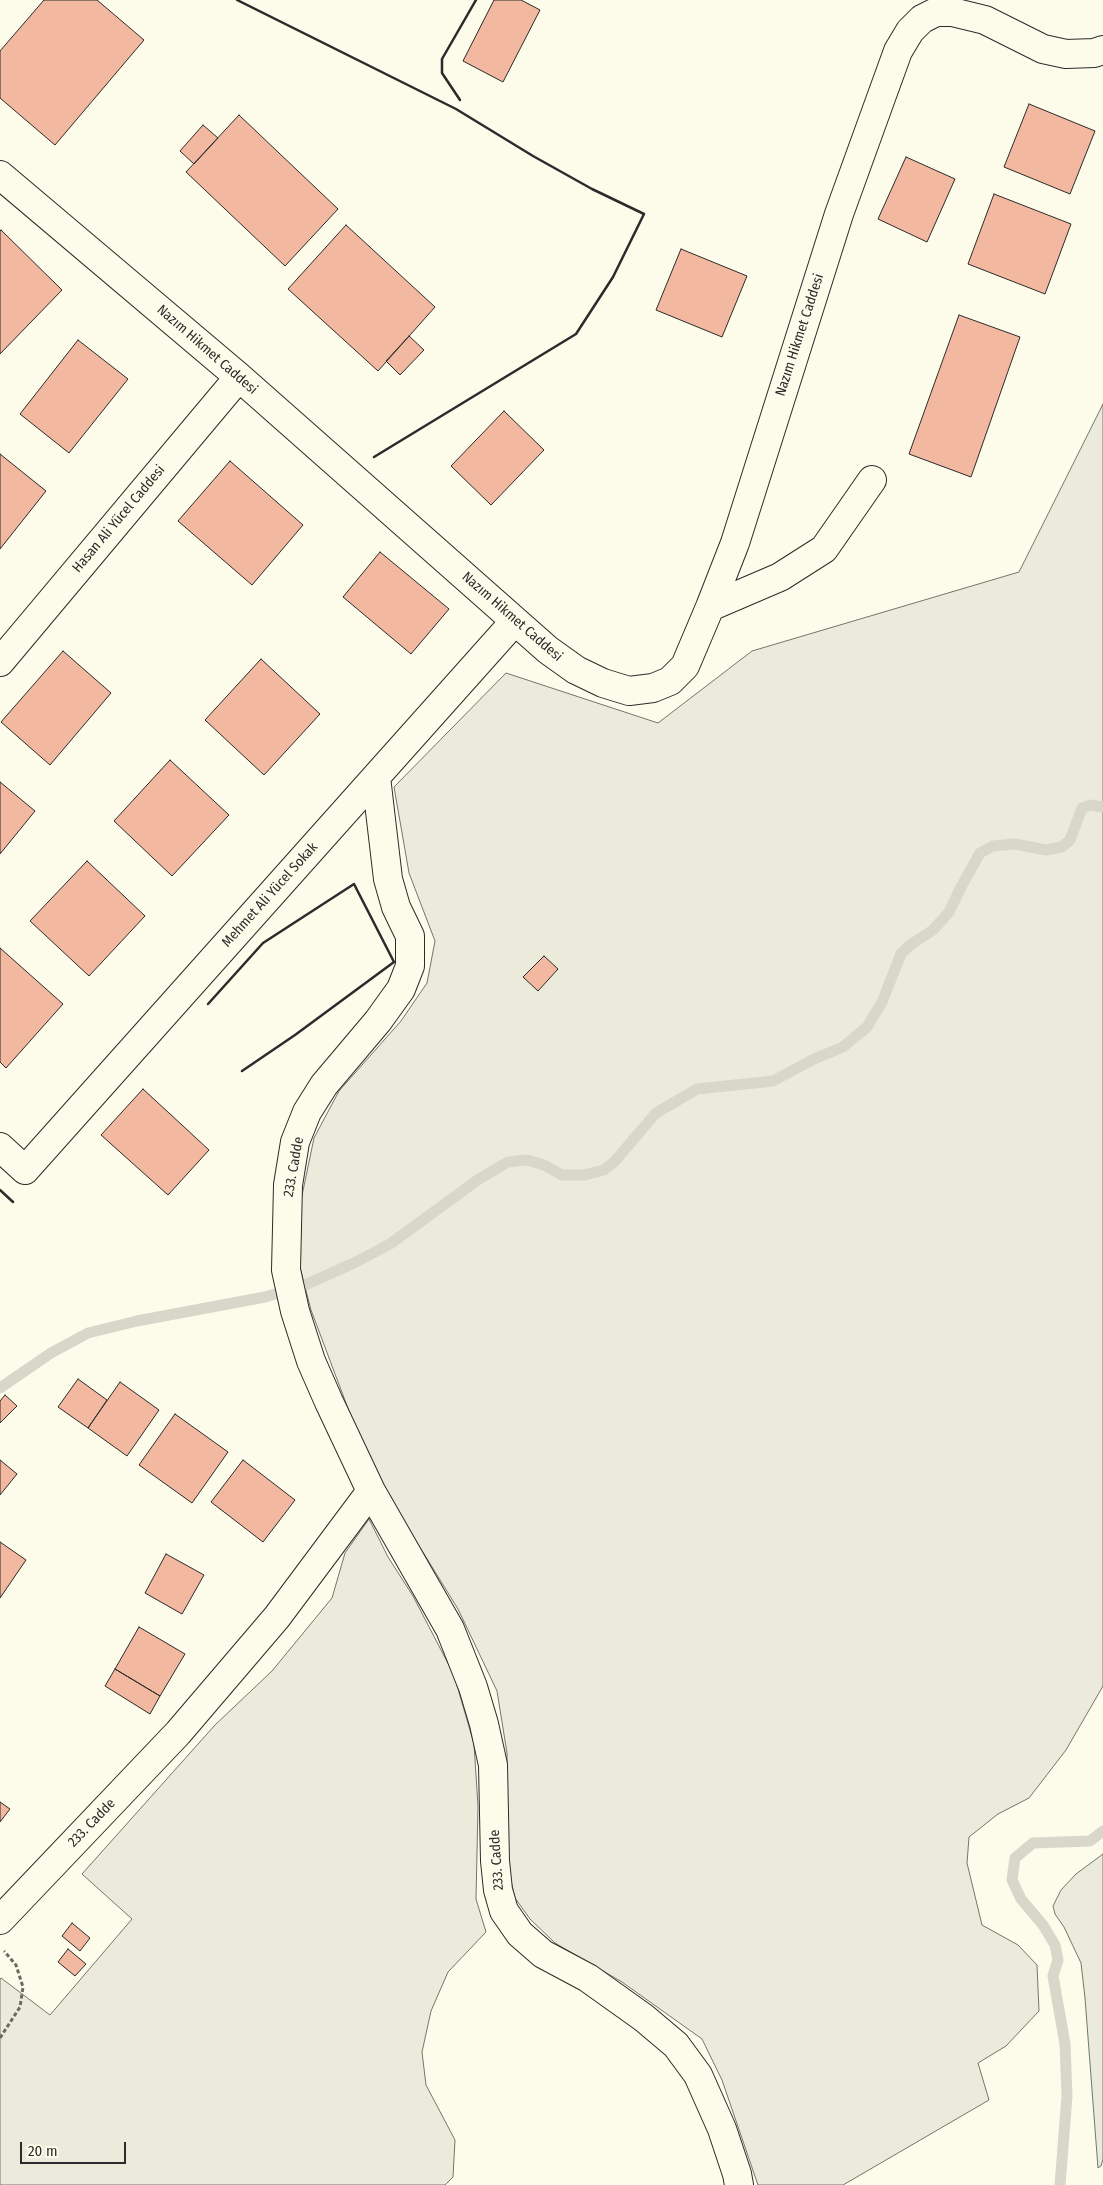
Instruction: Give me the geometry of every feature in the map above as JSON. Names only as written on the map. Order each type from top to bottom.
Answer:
[{"type":"street","name":"Nazım Hikmet Caddesi","points":[[0,175],[239,377],[548,650],[576,670],[603,683],[629,691],[653,688],[670,681],[685,666],[734,543],[834,228],[898,50],[910,31],[922,19],[936,12],[952,12],[985,20],[1043,49],[1066,54],[1094,53],[1103,50]]},
{"type":"street","name":"Hasan Ali Yücel Caddesi","points":[[2,653],[239,377]]},
{"type":"street","points":[[710,607],[780,577],[824,549],[872,480]]},
{"type":"street","name":"Mehmet Ali Yücel Sokak","points":[[0,1147],[25,1170],[516,621]]},
{"type":"street","name":"233. Cadde","points":[[376,777],[388,879],[396,908],[410,936],[410,966],[401,989],[378,1021],[324,1084],[307,1112],[295,1142],[288,1185],[286,1242],[286,1270],[290,1290],[311,1361],[371,1491],[450,1629],[473,1687],[493,1765],[495,1861],[498,1890],[504,1911],[520,1934],[543,1954],[588,1978],[644,2018],[676,2045],[698,2075],[722,2129],[737,2174],[738,2185]]},
{"type":"street","name":"233. Cadde","points":[[0,1920],[178,1733],[277,1617],[371,1491]]},
{"type":"path","points":[[0,1947],[16,1965],[23,1987],[20,2007],[0,2038]]},
{"type":"shaded area","points":[[1103,404],[1103,1686],[1066,1750],[1029,1798],[998,1814],[969,1837],[967,1863],[982,1925],[1018,1945],[1037,1965],[1039,2011],[1006,2046],[978,2063],[989,2100],[843,2185],[758,2185],[722,2080],[702,2039],[622,1982],[555,1943],[530,1919],[515,1898],[507,1865],[507,1753],[497,1691],[458,1609],[387,1494],[355,1427],[311,1310],[298,1260],[300,1205],[314,1138],[339,1091],[401,1021],[427,983],[435,941],[409,873],[394,787],[506,673],[658,723],[752,651],[1019,572]]},
{"type":"shaded area","points":[[369,1519],[388,1557],[413,1596],[454,1675],[474,1744],[478,1806],[476,1899],[486,1932],[448,1972],[431,2011],[422,2052],[426,2085],[455,2140],[453,2177],[445,2185],[0,2185],[0,1979],[50,2015],[132,1919],[82,1874],[215,1725],[272,1671],[332,1598],[345,1553]]},
{"type":"shaded area","points":[[1103,1854],[1103,2159],[1101,2166],[1098,2168],[1081,1963],[1064,1927],[1055,1914],[1053,1906],[1061,1890],[1076,1874]]},
{"type":"building","points":[[44,0],[97,0],[144,40],[55,145],[0,98],[0,51]]},
{"type":"building","points":[[494,0],[521,0],[540,10],[503,82],[463,61]]},
{"type":"building","points":[[1029,104],[1095,131],[1070,194],[1004,167]]},
{"type":"building","points":[[239,115],[338,209],[285,266],[186,172]]},
{"type":"building","points":[[203,125],[218,138],[194,164],[180,151]]},
{"type":"building","points":[[906,157],[955,179],[927,242],[878,219]]},
{"type":"building","points":[[994,194],[1071,224],[1045,294],[968,264]]},
{"type":"building","points":[[346,225],[435,307],[378,371],[288,289]]},
{"type":"building","points":[[0,231],[62,290],[0,354]]},
{"type":"building","points":[[681,249],[747,276],[722,337],[656,310]]},
{"type":"building","points":[[959,315],[1020,337],[971,477],[909,454]]},
{"type":"building","points":[[409,336],[424,350],[400,375],[386,361]]},
{"type":"building","points":[[78,340],[128,379],[69,453],[20,414]]},
{"type":"building","points":[[504,411],[544,450],[491,505],[451,466]]},
{"type":"building","points":[[0,454],[46,491],[0,549]]},
{"type":"building","points":[[230,461],[303,525],[252,585],[178,521]]},
{"type":"building","points":[[380,552],[449,609],[411,654],[343,597]]},
{"type":"building","points":[[63,651],[111,693],[50,765],[1,722]]},
{"type":"building","points":[[261,659],[320,714],[264,775],[205,720]]},
{"type":"building","points":[[170,760],[229,815],[172,876],[114,821]]},
{"type":"building","points":[[0,782],[35,811],[0,854]]},
{"type":"building","points":[[87,861],[145,916],[89,976],[30,921]]},
{"type":"building","points":[[0,948],[63,1004],[6,1068],[0,1062]]},
{"type":"building","points":[[544,956],[558,969],[538,991],[523,977]]},
{"type":"building","points":[[143,1089],[209,1150],[168,1195],[101,1135]]},
{"type":"building","points":[[78,1379],[107,1400],[88,1428],[58,1407]]},
{"type":"building","points":[[120,1382],[159,1410],[127,1456],[88,1428]]},
{"type":"building","points":[[5,1395],[17,1406],[0,1423],[0,1401]]},
{"type":"building","points":[[175,1414],[228,1452],[192,1503],[139,1465]]},
{"type":"building","points":[[0,1460],[17,1474],[0,1495]]},
{"type":"building","points":[[243,1460],[295,1500],[263,1542],[211,1502]]},
{"type":"building","points":[[0,1542],[26,1560],[0,1598]]},
{"type":"building","points":[[166,1554],[204,1575],[182,1614],[145,1593]]},
{"type":"building","points":[[139,1627],[185,1654],[160,1696],[115,1669]]},
{"type":"building","points":[[115,1669],[160,1696],[150,1714],[105,1686]]},
{"type":"building","points":[[0,1802],[10,1809],[0,1822]]},
{"type":"building","points":[[72,1923],[90,1938],[80,1951],[62,1936]]},
{"type":"building","points":[[68,1949],[86,1964],[75,1976],[58,1962]]},
{"type":"waterway","points":[[0,1388],[51,1353],[88,1333],[137,1321],[265,1297],[305,1285],[390,1244],[479,1179],[508,1162],[527,1160],[544,1165],[562,1175],[584,1175],[604,1170],[615,1161],[656,1113],[697,1089],[773,1081],[814,1059],[843,1047],[867,1027],[882,1002],[901,954],[910,945],[933,930],[949,912],[980,853],[993,846],[1015,844],[1046,850],[1062,847],[1070,840],[1082,808],[1091,805],[1103,807]]},
{"type":"waterway","points":[[1060,2185],[1067,2096],[1065,2044],[1053,1976],[1058,1960],[1055,1945],[1043,1925],[1021,1899],[1012,1880],[1015,1858],[1033,1843],[1090,1841],[1103,1831]]},
{"type":"wall","points":[[237,0],[456,109],[592,189],[644,214],[613,277],[576,334],[374,457]]},
{"type":"wall","points":[[460,100],[442,73],[442,59],[476,0]]},
{"type":"wall","points":[[208,1004],[263,943],[354,884],[394,962],[295,1035],[242,1071]]},
{"type":"wall","points":[[0,1190],[13,1202]]}]
